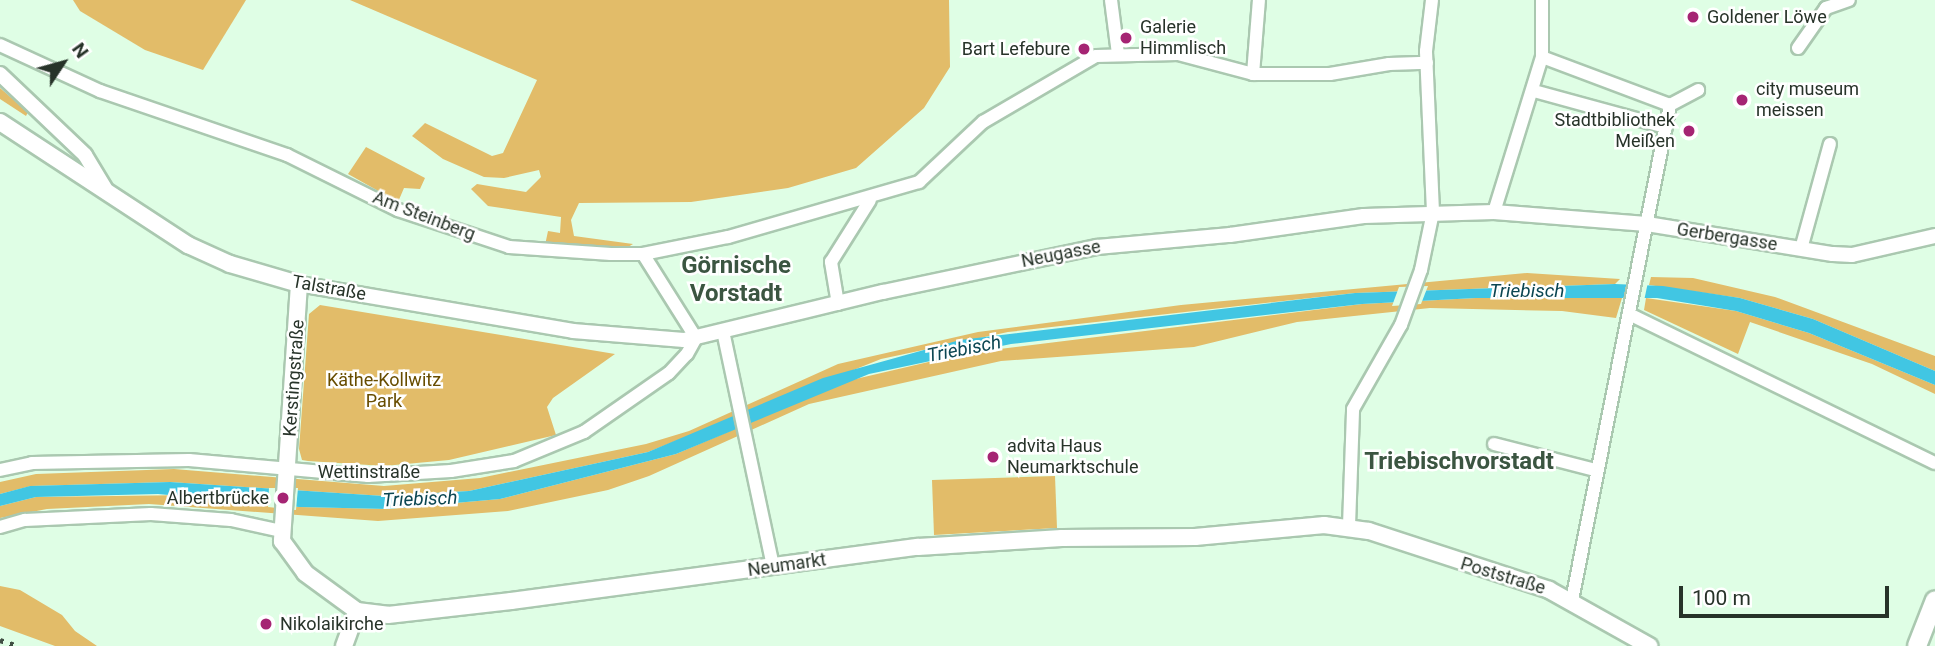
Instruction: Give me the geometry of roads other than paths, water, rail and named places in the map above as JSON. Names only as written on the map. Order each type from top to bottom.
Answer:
[{"type":"main road","name":"Talstraße","points":[[0,122],[53,158],[105,188],[188,245],[230,264],[299,284]]},
{"type":"main road","name":"Kerstingstraße","points":[[285,477],[299,284]]},
{"type":"main road","points":[[285,477],[281,523],[286,552],[305,573],[357,611],[344,646]]},
{"type":"main road","name":"Neumarkt","points":[[357,611],[388,615],[918,547],[1062,538],[1187,538],[1349,526]]},
{"type":"main road","name":"Poststraße","points":[[1349,526],[1572,600],[1648,646]]},
{"type":"main road","points":[[1917,646],[1935,600]]},
{"type":"street","points":[[1111,0],[1110,58],[1178,54],[1253,74],[1330,74],[1427,63]]},
{"type":"street","points":[[1253,74],[1259,0]]},
{"type":"street","points":[[1349,526],[1353,409],[1406,311],[1417,282],[1433,212],[1427,63],[1432,0]]},
{"type":"street","points":[[1494,212],[1534,91],[1542,57],[1542,0]]},
{"type":"street","points":[[1798,48],[1825,4],[1849,0]]},
{"type":"street","name":"Am Steinberg","points":[[0,45],[100,91],[287,155],[398,210],[496,243],[548,253],[643,254],[870,200],[919,182],[976,128],[1078,66],[1110,58]]},
{"type":"street","points":[[1542,57],[1670,105],[1698,90]]},
{"type":"street","points":[[0,74],[85,155],[105,188]]},
{"type":"street","points":[[1534,91],[1666,127]]},
{"type":"street","points":[[1572,600],[1595,470],[1640,271],[1670,105]]},
{"type":"street","points":[[53,158],[59,143],[54,128]]},
{"type":"street","points":[[1801,249],[1830,144]]},
{"type":"street","points":[[838,304],[831,262],[870,200]]},
{"type":"street","name":"Neugasse","points":[[696,338],[1097,247],[1433,212],[1494,212]]},
{"type":"street","name":"Gerbergasse","points":[[1494,212],[1647,224],[1852,255],[1935,236]]},
{"type":"street","points":[[643,254],[696,338]]},
{"type":"street","name":"Talstraße","points":[[299,284],[573,331],[696,338]]},
{"type":"street","points":[[1631,309],[1935,463]]},
{"type":"street","points":[[723,331],[773,566]]},
{"type":"street","name":"Wettinstraße","points":[[0,470],[32,463],[188,460],[285,477],[368,476],[451,471],[514,461],[584,432],[669,373],[696,338]]},
{"type":"street","points":[[1494,444],[1595,470]]},
{"type":"street","points":[[0,527],[25,520],[151,514],[281,523]]},
{"type":"water","name":"Triebisch","points":[[1615,284],[1663,286],[1740,298],[1813,319],[1935,371],[1935,385],[1809,333],[1736,311],[1657,298],[1476,298],[1362,304],[1011,344],[869,374],[676,454],[500,499],[387,509],[299,507],[158,494],[36,497],[0,506],[0,494],[30,486],[170,482],[384,496],[469,491],[648,452],[823,378],[960,340],[1355,293]]},
{"type":"railway","points":[[0,640],[18,646]]},
{"type":"place","name":"Goldener Löwe","points":[[1693,17]]},
{"type":"place","name":"Galerie Himmlisch","points":[[1126,38]]},
{"type":"place","name":"Bart Lefebure","points":[[1084,49]]},
{"type":"place","name":"city museum meissen","points":[[1742,100]]},
{"type":"place","name":"Stadtbibliothek Meißen","points":[[1689,131]]},
{"type":"place","name":"advita Haus Neumarktschule","points":[[993,457]]},
{"type":"place","name":"Albertbrücke","points":[[283,498]]},
{"type":"place","name":"Nikolaikirche","points":[[266,624]]},
{"type":"district","name":"Görnische Vorstadt","points":[[736,280]]},
{"type":"district","name":"Triebischvorstadt","points":[[1459,462]]},
{"type":"park label","name":"Käthe-Kollwitz Park","points":[[384,391]]}]
